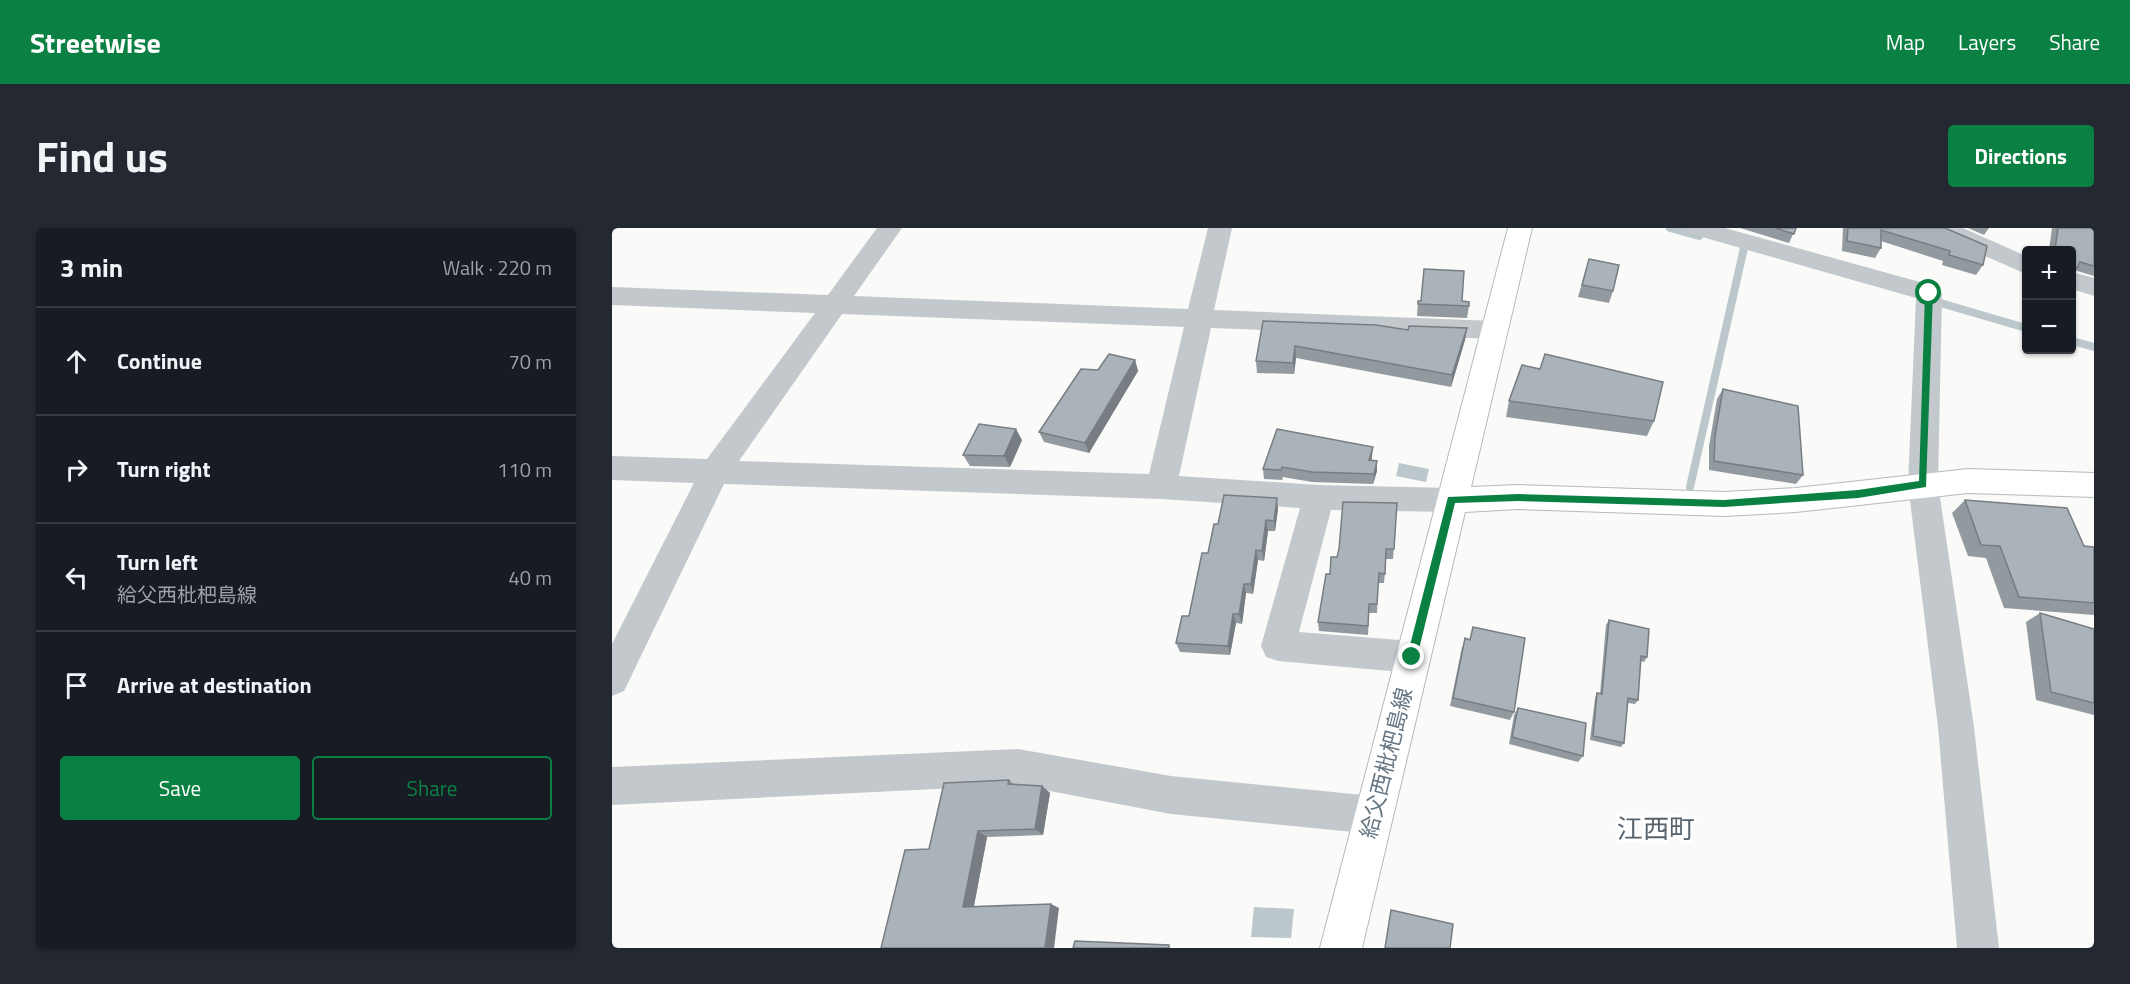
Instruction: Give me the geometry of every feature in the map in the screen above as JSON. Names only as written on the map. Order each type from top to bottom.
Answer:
[{"type":"main road","name":"給父西枇杷島線","points":[[1341,948],[1520,228]]},
{"type":"main road","points":[[1451,500],[1518,497],[1724,504],[1858,494],[1923,484],[1968,481],[2094,485]]},
{"type":"street","points":[[612,680],[714,473],[890,228]]},
{"type":"street","points":[[1161,487],[1220,228]]},
{"type":"street","points":[[1697,228],[1929,293],[1923,484],[1956,727],[1978,948]]},
{"type":"street","points":[[1942,228],[2022,264]]},
{"type":"street","points":[[2076,281],[2094,287]]},
{"type":"street","points":[[612,296],[1494,330]]},
{"type":"street","points":[[612,468],[1161,487],[1319,497],[1451,500]]},
{"type":"street","points":[[1319,497],[1278,646],[1412,657]]},
{"type":"street","points":[[612,786],[1018,767],[1171,795],[1373,815]]},
{"type":"shaded area","points":[[1399,463],[1429,469],[1426,482],[1396,476]]},
{"type":"shaded area","points":[[1254,907],[1294,909],[1291,938],[1251,937]]},
{"type":"building","points":[[1775,228],[1796,228],[1794,234]]},
{"type":"building","points":[[1848,228],[1945,228],[1987,246],[1983,265],[1949,255],[1950,251],[1881,230],[1881,248],[1847,241]]},
{"type":"building","points":[[2058,228],[2094,228],[2094,266],[2080,262],[2076,268],[2076,246],[2056,246]]},
{"type":"building","points":[[1589,259],[1619,265],[1613,291],[1582,285]]},
{"type":"building","points":[[1424,269],[1464,271],[1462,301],[1469,302],[1469,306],[1418,304],[1418,301],[1421,301]]},
{"type":"building","points":[[1263,321],[1376,325],[1408,330],[1409,326],[1467,328],[1452,375],[1295,346],[1293,363],[1256,361]]},
{"type":"building","points":[[1109,354],[1135,360],[1085,443],[1039,432],[1081,369],[1098,370]]},
{"type":"building","points":[[1545,354],[1663,382],[1654,421],[1509,401],[1522,365],[1540,369]]},
{"type":"building","points":[[1723,389],[1798,406],[1803,475],[1714,461],[1715,436]]},
{"type":"building","points":[[979,424],[1016,429],[1004,456],[963,455]]},
{"type":"building","points":[[1277,429],[1373,447],[1369,460],[1377,461],[1374,474],[1312,472],[1282,467],[1281,470],[1263,469]]},
{"type":"building","points":[[1224,495],[1277,498],[1274,521],[1266,520],[1262,551],[1256,550],[1251,584],[1244,584],[1239,614],[1233,614],[1228,646],[1176,643],[1182,616],[1189,616],[1202,553],[1208,553],[1214,524],[1218,524]]},
{"type":"building","points":[[1965,500],[2067,508],[2084,546],[2094,547],[2094,603],[2019,597],[2000,546],[1981,545]]},
{"type":"building","points":[[1343,502],[1397,503],[1394,549],[1386,549],[1385,574],[1379,573],[1377,604],[1369,604],[1368,626],[1318,622],[1326,574],[1330,574],[1331,557],[1337,557],[1339,549]]},
{"type":"building","points":[[2040,613],[2094,629],[2094,703],[2051,692]]},
{"type":"building","points":[[1609,620],[1649,629],[1647,657],[1641,656],[1638,700],[1628,698],[1624,743],[1593,736],[1597,693],[1602,694]]},
{"type":"building","points":[[1473,627],[1525,638],[1514,712],[1453,698],[1465,638],[1470,640]]},
{"type":"building","points":[[1518,708],[1586,723],[1583,756],[1512,737]]},
{"type":"building","points":[[1009,780],[1008,784],[1042,786],[1035,829],[978,831],[963,907],[1051,904],[1045,948],[881,948],[905,850],[929,849],[944,783]]},
{"type":"building","points":[[1391,910],[1453,924],[1450,948],[1385,948]]},
{"type":"building","points":[[1075,941],[1169,945],[1169,948],[1073,948]]},
{"type":"waterway","points":[[1670,228],[1699,236]]},
{"type":"waterway","points":[[1690,487],[1744,248]]},
{"type":"waterway","points":[[1937,302],[2022,327]]},
{"type":"waterway","points":[[2076,342],[2094,347]]},
{"type":"district","name":"江西町","points":[[1656,829]]},
{"type":"route","points":[[1412,657],[1451,500],[1518,497],[1724,504],[1858,494],[1923,484],[1929,293]]}]
